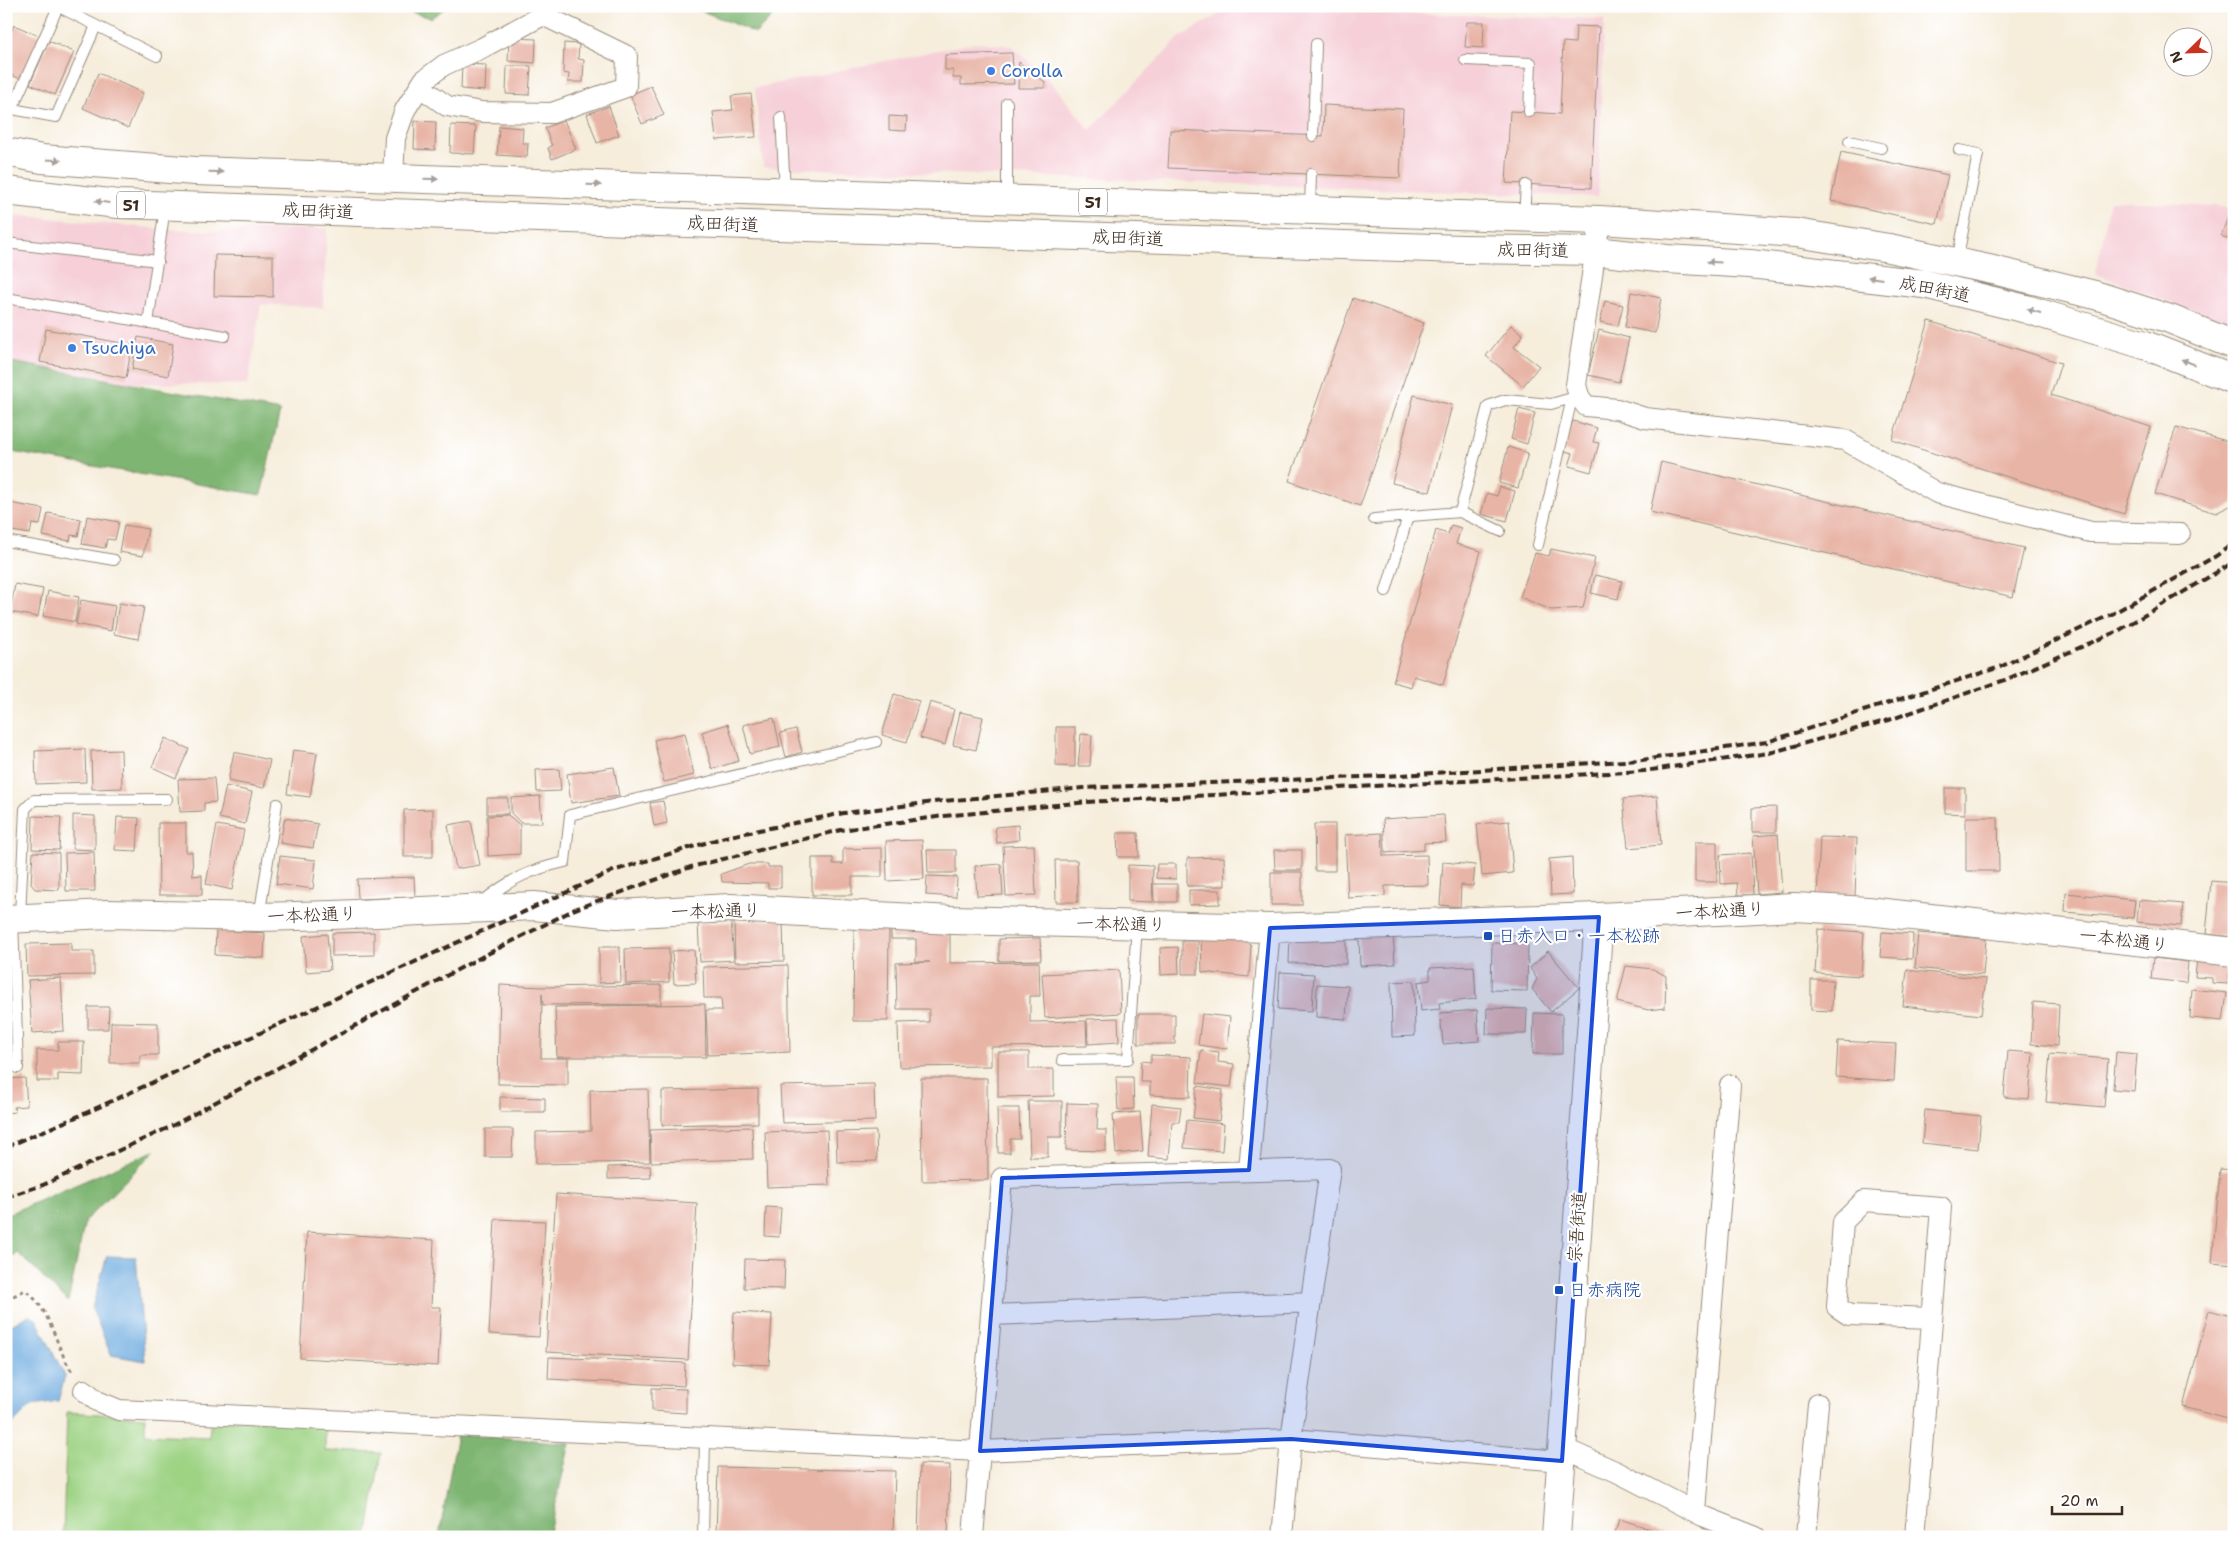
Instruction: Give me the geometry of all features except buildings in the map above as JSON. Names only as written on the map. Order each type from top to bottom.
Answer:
[{"type":"main road","name":"成田街道","points":[[6,152],[42,159],[195,171],[1524,217],[1796,233],[1889,248],[2095,295],[2170,319],[2234,346]]},
{"type":"main road","name":"成田街道","points":[[6,191],[118,204],[165,206],[1442,249],[1596,251],[1667,259],[1750,264],[1924,284],[2026,308],[2145,345],[2234,380]]},
{"type":"main road","name":"一本松通り","points":[[13,918],[107,914],[259,917],[534,906],[617,914],[730,908],[952,920],[1270,928],[1599,917],[1794,906],[1850,910],[2234,952]]},
{"type":"main road","name":"宗吾街道","points":[[1556,1537],[1599,917]]},
{"type":"street","points":[[393,178],[395,138],[406,110],[424,80],[444,65],[482,48],[543,14],[627,56],[626,87],[552,113],[482,112],[447,106],[420,87]]},
{"type":"street","points":[[1600,220],[1575,397],[1586,406],[1617,409],[1645,418],[1845,440],[1937,493],[2091,532],[2180,534]]},
{"type":"street","points":[[1249,1170],[1270,928]]},
{"type":"street","points":[[1695,1511],[1730,1085]]},
{"type":"street","points":[[973,1537],[1002,1178],[1330,1169],[1292,1439],[1282,1537]]},
{"type":"street","points":[[1915,1537],[1941,1207],[1864,1201],[1843,1222],[1837,1307],[1849,1315],[1932,1318]]},
{"type":"street","points":[[990,1315],[1311,1302]]},
{"type":"street","points":[[84,1390],[97,1401],[119,1410],[980,1451],[1292,1439],[1562,1454],[1617,1472],[1695,1511],[1756,1537]]},
{"type":"street","points":[[1806,1537],[1818,1404]]},
{"type":"lane","points":[[96,26],[56,117],[12,109],[58,6],[156,56]]},
{"type":"lane","points":[[1313,136],[1316,44]]},
{"type":"lane","points":[[1465,60],[1531,63],[1529,112]]},
{"type":"lane","points":[[1006,199],[1007,103]]},
{"type":"lane","points":[[781,117],[785,191]]},
{"type":"lane","points":[[1850,141],[1881,148]]},
{"type":"lane","points":[[1956,262],[1978,154],[1959,150]]},
{"type":"lane","points":[[1310,210],[1311,174]]},
{"type":"lane","points":[[1524,217],[1526,184]]},
{"type":"lane","points":[[148,323],[165,206]]},
{"type":"lane","points":[[6,243],[158,261]]},
{"type":"lane","points":[[6,298],[225,336]]},
{"type":"lane","points":[[1460,512],[1488,406],[1505,400],[1551,404],[1575,397]]},
{"type":"lane","points":[[1538,545],[1575,397]]},
{"type":"lane","points":[[1374,520],[1460,512],[1500,531]]},
{"type":"lane","points":[[1386,591],[1408,516]]},
{"type":"lane","points":[[6,541],[114,560]]},
{"type":"lane","points":[[473,909],[500,887],[532,869],[565,862],[570,815],[876,742]]},
{"type":"lane","points":[[18,1068],[13,918],[25,809],[34,800],[167,799]]},
{"type":"lane","points":[[259,917],[277,804]]},
{"type":"lane","points":[[1062,1060],[1128,1059],[1137,925]]},
{"type":"lane","points":[[703,1537],[705,1438]]},
{"type":"path","points":[[6,1300],[25,1290],[36,1299],[50,1321],[70,1369],[84,1390]]},
{"type":"highlighted area","points":[[1599,917],[1562,1461],[1291,1439],[980,1451],[1002,1178],[1249,1170],[1270,928]]},
{"type":"shaded area","points":[[1242,6],[1604,19],[1598,197],[763,167],[755,88],[978,42],[1011,46],[1051,82],[1090,130],[1179,38],[1221,13]]},
{"type":"shaded area","points":[[2110,200],[2218,206],[2234,210],[2234,327],[2096,274]]},
{"type":"shaded area","points":[[6,214],[162,229],[216,231],[327,228],[323,308],[261,304],[248,385],[128,383],[6,361]]},
{"type":"green space","points":[[400,6],[448,6],[431,18],[400,9]]},
{"type":"green space","points":[[690,6],[783,6],[756,33]]},
{"type":"green space","points":[[6,361],[280,411],[261,495],[6,451]]},
{"type":"green space","points":[[156,1150],[85,1221],[68,1302],[18,1253],[6,1263],[6,1215]]},
{"type":"green space","points":[[67,1412],[145,1417],[145,1434],[209,1437],[211,1418],[325,1425],[325,1451],[381,1453],[367,1537],[63,1537]]},
{"type":"green space","points":[[457,1434],[570,1443],[548,1537],[439,1537]]},
{"type":"water","points":[[107,1256],[136,1257],[145,1361],[111,1355],[92,1308]]},
{"type":"water","points":[[29,1315],[36,1319],[65,1376],[58,1401],[32,1405],[6,1431],[6,1328]]},
{"type":"railway","points":[[6,1147],[88,1112],[613,871],[725,837],[844,813],[943,801],[1084,788],[1384,776],[1642,760],[1767,742],[2000,667],[2112,614],[2216,556],[2234,543]]},
{"type":"railway","points":[[6,1197],[43,1185],[170,1127],[468,964],[575,909],[691,867],[841,830],[944,816],[1087,802],[1644,771],[1769,753],[1889,720],[2005,680],[2118,631],[2234,562]]},
{"type":"place","name":"Corolla","points":[[991,71]]},
{"type":"place","name":"Tsuchiya","points":[[72,348]]},
{"type":"place","name":"日赤入口・一本松跡","points":[[1488,936]]},
{"type":"place","name":"日赤病院","points":[[1559,1290]]}]
